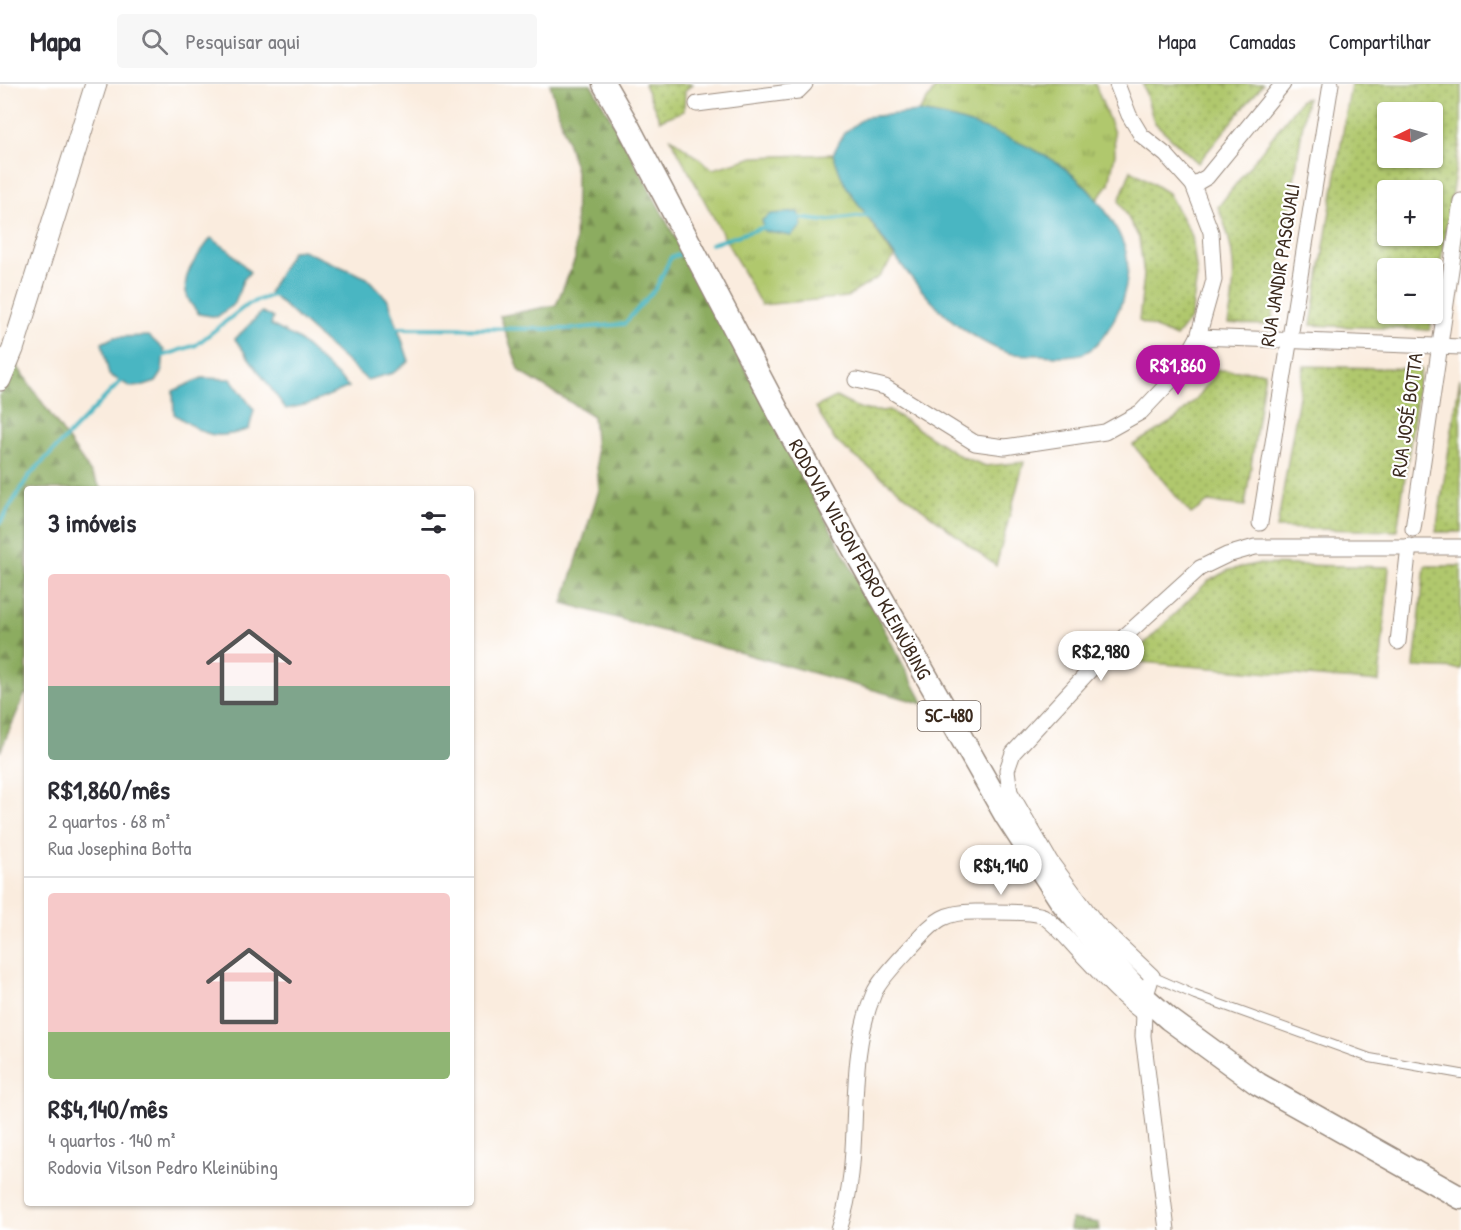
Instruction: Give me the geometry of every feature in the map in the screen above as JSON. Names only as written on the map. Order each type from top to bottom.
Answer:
[{"type":"main road","name":"RODOVIA VILSON PEDRO KLEINÜBING","points":[[604,84],[782,419],[1006,816],[1061,901],[1144,1006],[1258,1084],[1461,1198]]},
{"type":"street","points":[[0,380],[13,349],[96,84]]},
{"type":"street","points":[[697,104],[798,91],[805,84]]},
{"type":"street","points":[[856,380],[885,387],[975,443],[1005,447],[1105,432],[1140,412],[1178,373],[1198,337],[1214,280],[1211,232],[1193,185],[1166,155],[1141,135],[1129,115],[1117,84]]},
{"type":"street","points":[[1193,185],[1207,177],[1283,84]]},
{"type":"street","name":"RUA JANDIR PASQUALI","points":[[1260,523],[1330,84]]},
{"type":"street","name":"RUA JOSÉ BOTTA","points":[[1413,529],[1461,201]]},
{"type":"street","points":[[1198,337],[1461,347]]},
{"type":"street","points":[[1398,642],[1409,546]]},
{"type":"street","points":[[1167,1230],[1143,1036],[1144,1006],[1152,976],[1096,923],[1050,861],[1010,792],[1007,770],[1013,753],[1105,654],[1200,568],[1227,555],[1255,547],[1461,547]]},
{"type":"street","points":[[839,1230],[848,1206],[855,1141],[855,1076],[862,1030],[875,991],[905,953],[936,920],[962,912],[1041,915],[1059,930],[1126,1001],[1144,1006]]},
{"type":"lane","points":[[1152,976],[1195,995],[1370,1058],[1461,1074]]},
{"type":"green space","points":[[550,84],[591,84],[620,134],[924,704],[563,603],[599,490],[593,416],[520,372],[500,316],[556,305],[575,259],[576,171]]},
{"type":"green space","points":[[644,84],[692,84],[685,91],[684,111],[660,120]]},
{"type":"green space","points":[[938,84],[1095,84],[1114,133],[1115,154],[1109,184],[1097,200],[1078,181],[1046,157],[974,126],[947,117],[919,112]]},
{"type":"green space","points":[[1143,84],[1263,84],[1198,163],[1154,122]]},
{"type":"green space","points":[[1351,84],[1461,84],[1461,134],[1441,258],[1377,258],[1377,324],[1431,324],[1430,330],[1311,325]]},
{"type":"green space","points":[[1307,98],[1271,325],[1228,324],[1233,293],[1233,265],[1228,237],[1218,207],[1301,100]]},
{"type":"green space","points":[[670,137],[713,169],[754,157],[833,154],[845,183],[894,257],[879,277],[847,297],[761,305]]},
{"type":"green space","points":[[1131,170],[1168,193],[1192,236],[1197,276],[1191,318],[1176,337],[1139,321],[1144,275],[1139,238],[1119,201]]},
{"type":"green space","points":[[15,363],[100,486],[24,486],[24,696],[0,752],[0,395]]},
{"type":"green space","points":[[1304,366],[1421,369],[1397,531],[1277,528]]},
{"type":"green space","points":[[1217,370],[1265,372],[1245,506],[1208,502],[1191,514],[1133,445],[1176,419],[1199,396]]},
{"type":"green space","points":[[1460,378],[1461,532],[1436,532]]},
{"type":"green space","points":[[836,397],[861,409],[889,410],[960,456],[986,466],[1024,462],[996,566],[835,441],[816,407]]},
{"type":"green space","points":[[1256,564],[1389,567],[1379,682],[1127,661],[1208,581],[1229,570]]},
{"type":"green space","points":[[1425,566],[1461,566],[1461,669],[1414,667]]},
{"type":"green space","points":[[1071,1219],[1099,1223],[1100,1230],[1070,1230]]},
{"type":"water","points":[[919,112],[971,124],[1023,144],[1065,169],[1097,199],[1113,223],[1125,248],[1127,276],[1122,300],[1115,316],[1101,339],[1090,350],[1066,356],[1018,354],[1005,352],[984,342],[965,330],[931,301],[889,248],[845,184],[833,154],[844,133],[865,117]]},
{"type":"water","points":[[798,212],[802,226],[791,236],[764,231],[762,220],[771,214]]},
{"type":"water","points":[[211,238],[230,251],[250,272],[243,280],[235,303],[217,317],[199,314],[190,302],[186,290],[191,266]]},
{"type":"water","points":[[302,250],[367,278],[389,301],[409,361],[393,373],[367,380],[269,292],[292,251]]},
{"type":"water","points":[[262,312],[273,318],[271,325],[298,339],[349,387],[309,404],[286,409],[235,339]]},
{"type":"water","points":[[149,336],[164,350],[162,373],[156,382],[131,387],[109,375],[102,343],[114,337]]},
{"type":"water","points":[[202,378],[231,379],[254,410],[249,429],[226,435],[209,434],[193,427],[174,414],[173,391]]},
{"type":"waterway","points":[[798,218],[824,221],[871,215]]},
{"type":"waterway","points":[[711,244],[768,226]]},
{"type":"waterway","points":[[395,328],[569,329],[624,324],[656,288],[671,257],[687,252]]},
{"type":"waterway","points":[[159,357],[196,345],[248,304],[275,294]]},
{"type":"waterway","points":[[0,523],[28,477],[123,379]]}]
